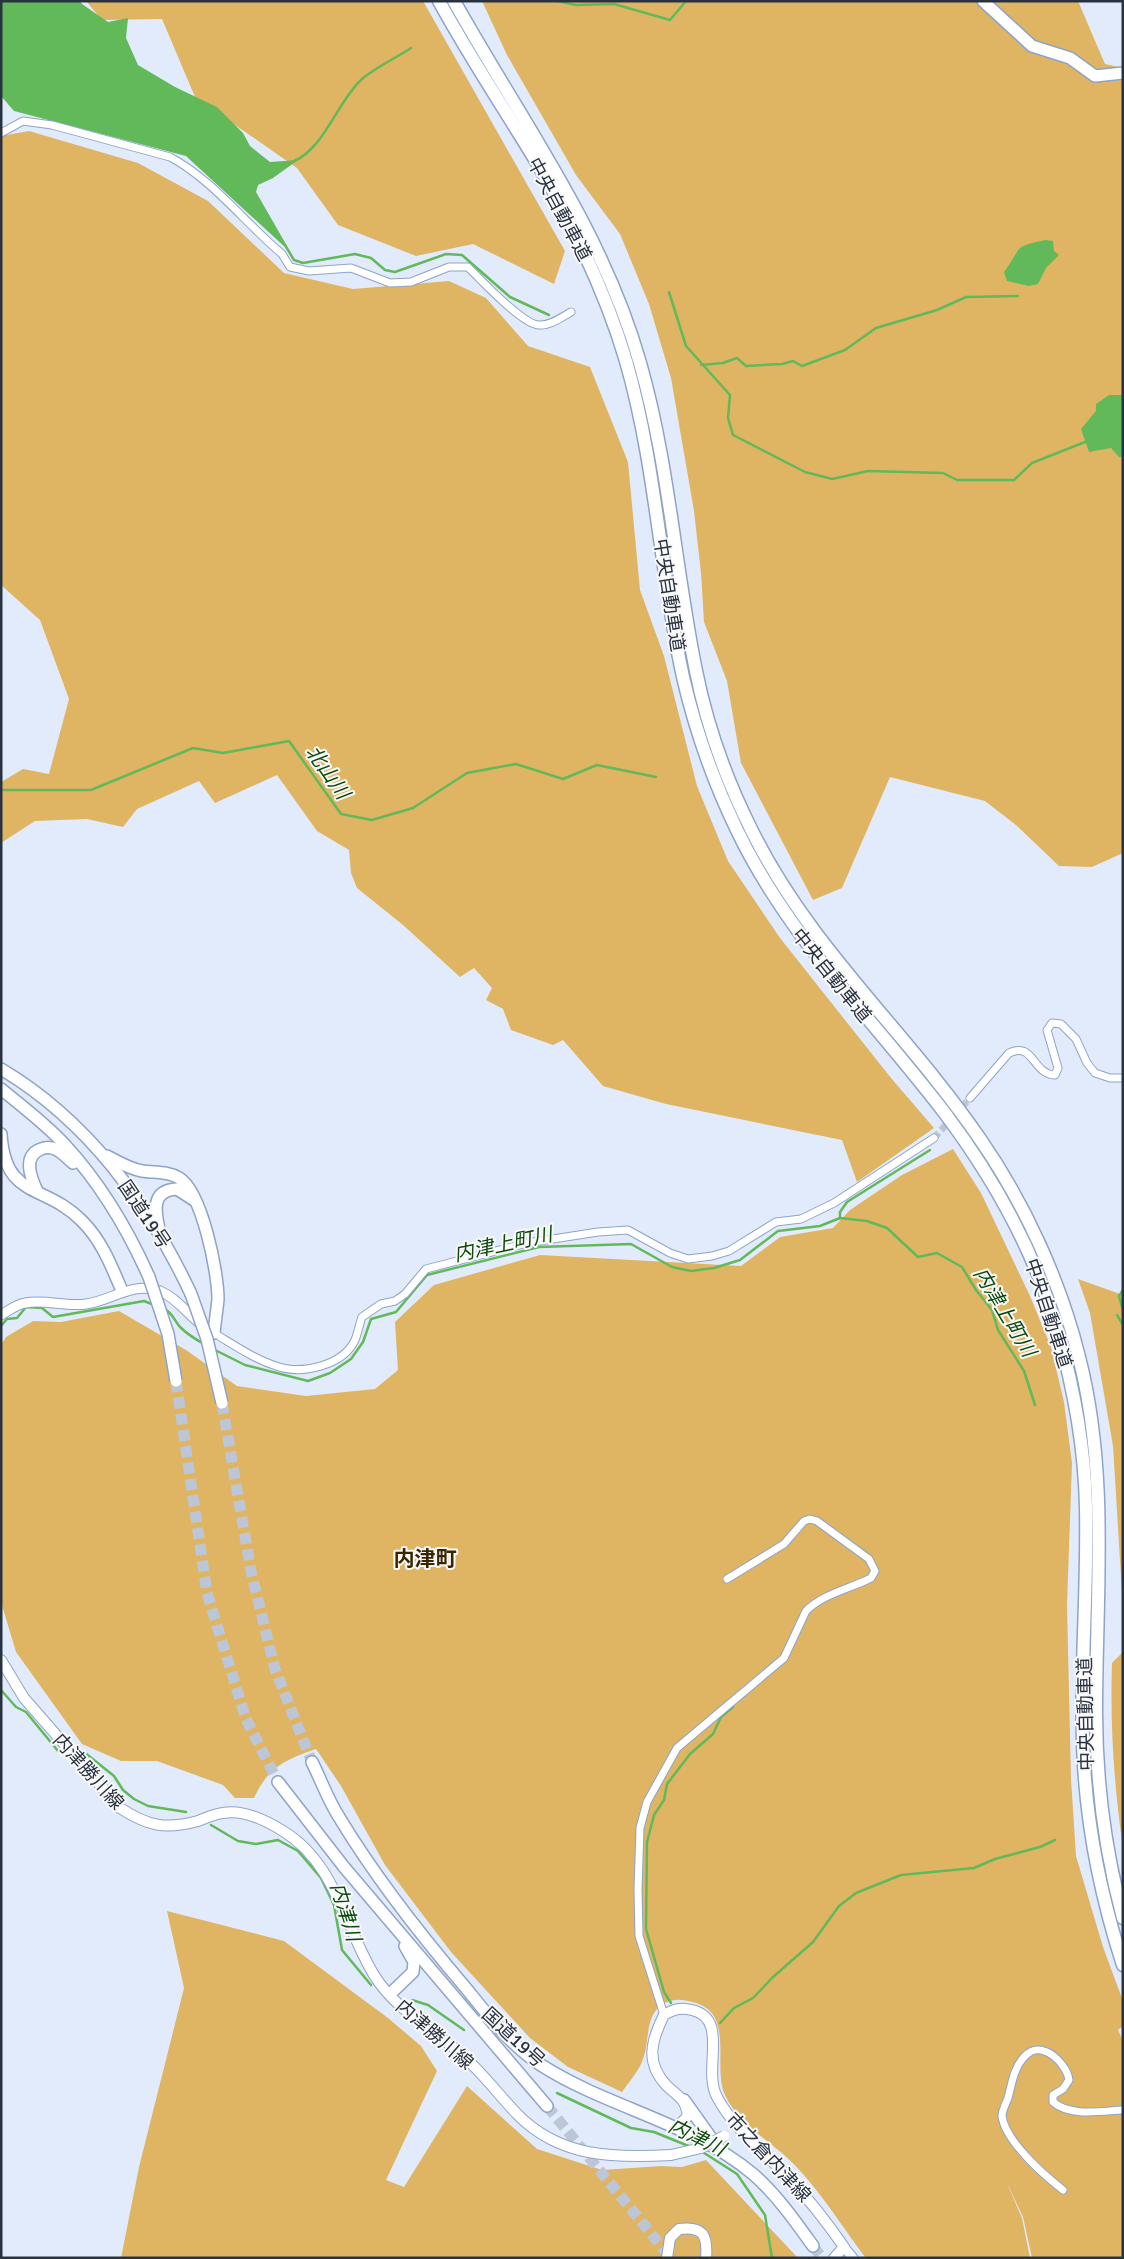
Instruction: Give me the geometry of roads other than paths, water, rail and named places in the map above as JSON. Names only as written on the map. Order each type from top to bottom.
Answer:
[{"type":"highway","name":"中央自動車道","points":[[439,1],[463,44],[540,169],[589,263],[613,322],[627,365],[646,440],[685,682],[702,747],[717,789],[737,832],[760,875],[798,933],[942,1110],[972,1151],[995,1187],[1025,1243],[1045,1293],[1057,1328],[1074,1393],[1082,1441],[1086,1506],[1084,1766],[1094,1849],[1102,1892],[1123,1964]]},
{"type":"highway","name":"中央自動車道","points":[[454,1],[576,206],[611,279],[628,323],[649,395],[659,442],[691,646],[702,699],[715,743],[749,827],[786,891],[826,950],[952,1101],[979,1137],[1020,1204],[1063,1304],[1079,1358],[1096,1449],[1099,1491],[1096,1714],[1098,1767],[1107,1847],[1123,1918]]},
{"type":"main road","points":[[983,1],[1032,46],[1070,58],[1095,76],[1123,73]]},
{"type":"main road","name":"国道19号","points":[[1,1069],[50,1103],[102,1153],[160,1234],[191,1294],[207,1339],[222,1403]]},
{"type":"main road","name":"国道19号","points":[[1,1089],[65,1145],[89,1174],[133,1241],[149,1277],[168,1334],[176,1381]]},
{"type":"main road","points":[[1,1134],[4,1159],[8,1168],[26,1186],[71,1210],[92,1231],[108,1258],[122,1291]]},
{"type":"main road","points":[[37,1192],[32,1180],[30,1161],[35,1153],[41,1149],[50,1148],[57,1150],[89,1174]]},
{"type":"main road","points":[[102,1153],[123,1165],[141,1171],[171,1174],[181,1178],[190,1188],[197,1203],[215,1267],[218,1298],[214,1333]]},
{"type":"main road","points":[[160,1234],[155,1209],[158,1198],[165,1191],[177,1189],[197,1203]]},
{"type":"main road","name":"内津勝川線","points":[[1,1660],[24,1698],[120,1808],[137,1819],[155,1826],[176,1826],[223,1813],[239,1813],[284,1831],[308,1850],[321,1865],[333,1885],[358,1946],[375,1977],[416,2021],[460,2054],[518,2115],[543,2135],[576,2150],[604,2156],[636,2157],[671,2154],[701,2148],[724,2136],[736,2127]]},
{"type":"main road","name":"国道19号","points":[[312,1762],[338,1816],[395,1900],[491,2019],[539,2064],[572,2083],[676,2128],[722,2152],[752,2173],[792,2216],[813,2246]]},
{"type":"main road","name":"国道19号","points":[[278,1782],[316,1832],[547,2106]]},
{"type":"main road","points":[[390,1920],[392,1931],[412,1956],[413,1972]]},
{"type":"main road","points":[[390,1994],[413,1972],[419,1971],[431,1977],[455,2005],[466,2009]]},
{"type":"main road","name":"市之倉内津線","points":[[664,2015],[683,2007],[700,2012],[710,2022],[714,2039],[710,2076],[716,2095],[736,2127],[819,2211],[844,2247]]},
{"type":"main road","points":[[664,2015],[656,2033],[652,2055],[654,2069],[667,2085],[684,2100],[722,2152]]},
{"type":"main road","points":[[676,2128],[688,2116],[684,2100]]},
{"type":"main road","points":[[667,2258],[670,2238],[679,2229],[691,2228],[701,2231],[707,2243],[706,2258]]},
{"type":"main road","points":[[834,2258],[844,2247]]},
{"type":"street","points":[[1,133],[23,121],[52,125],[170,157],[206,181],[282,254],[290,267],[309,271],[351,268],[390,283],[411,282],[449,266],[468,267],[524,320],[538,326],[548,324],[571,312]]},
{"type":"street","points":[[970,1098],[1009,1053],[1016,1050],[1022,1050],[1030,1056],[1040,1069],[1048,1074],[1055,1075],[1058,1068],[1047,1030],[1052,1023],[1061,1024],[1076,1039],[1087,1063],[1095,1073],[1110,1078],[1123,1078]]},
{"type":"street","points":[[1,1316],[22,1303],[40,1300],[58,1304],[87,1304],[122,1291],[140,1289],[160,1291],[214,1333],[275,1366],[291,1370],[324,1366],[343,1355],[355,1341],[362,1317],[381,1304],[395,1301],[405,1294],[426,1269],[527,1243],[598,1232],[628,1230],[670,1253],[688,1259],[712,1256],[728,1251],[776,1222],[801,1218],[834,1203],[934,1138]]},
{"type":"street","points":[[664,2015],[639,1936],[640,1828],[647,1802],[677,1748],[784,1658],[806,1611],[812,1606],[871,1578],[875,1571],[869,1560],[817,1521],[810,1519],[804,1521],[784,1544],[727,1579]]},
{"type":"street","points":[[1063,2190],[1039,2170],[1007,2130],[1002,2115],[1016,2069],[1026,2054],[1037,2050],[1052,2053],[1068,2072],[1069,2080],[1063,2089],[1053,2095],[1053,2102],[1060,2108],[1083,2112],[1123,2110]]},
{"type":"street","points":[[844,2247],[853,2258]]},
{"type":"waterway","points":[[557,1],[576,5],[614,4],[670,20],[686,1]]},
{"type":"waterway","points":[[294,161],[314,146],[362,79],[373,70],[411,48]]},
{"type":"waterway","points":[[285,245],[294,260],[303,263],[355,254],[371,258],[385,270],[395,272],[446,254],[462,255],[510,297],[549,315]]},
{"type":"waterway","points":[[669,292],[686,346],[730,395],[728,418],[733,435],[805,472],[832,479],[868,471],[943,473],[957,480],[1014,480],[1032,463],[1085,442]]},
{"type":"waterway","points":[[701,365],[723,363],[737,358],[746,366],[782,364],[793,361],[802,366],[845,350],[876,328],[937,310],[966,297],[1018,296]]},
{"type":"waterway","name":"北山川","points":[[1,790],[91,790],[193,748],[223,753],[289,741],[341,814],[372,820],[413,808],[467,773],[516,764],[563,779],[597,765],[656,777]]},
{"type":"waterway","points":[[840,1218],[840,1212],[847,1202],[930,1150]]},
{"type":"waterway","name":"内津上町川","points":[[213,1349],[245,1365],[308,1381],[330,1373],[351,1359],[363,1342],[371,1319],[396,1312],[427,1275],[539,1247],[631,1244],[672,1267],[691,1271],[714,1268],[740,1260],[778,1231],[820,1226],[840,1218],[867,1221],[887,1228],[918,1257],[937,1253],[962,1267],[976,1290],[992,1310],[998,1330],[1024,1371],[1035,1405]]},
{"type":"waterway","points":[[1122,1307],[1119,1296],[1123,1290]]},
{"type":"waterway","name":"内津上町川","points":[[1,1326],[7,1319],[17,1318],[26,1307],[42,1308],[53,1317],[144,1301],[154,1305]]},
{"type":"waterway","name":"内津上町川","points":[[164,1309],[171,1314],[183,1330],[204,1344]]},
{"type":"waterway","points":[[1117,1315],[1123,1325]]},
{"type":"waterway","name":"内津川","points":[[1,1690],[16,1707],[26,1712],[58,1751]]},
{"type":"waterway","points":[[671,2003],[664,1992],[646,1929],[647,1842],[654,1815],[664,1800],[667,1784],[690,1754],[713,1734],[721,1717],[733,1707]]},
{"type":"waterway","name":"内津川","points":[[84,1752],[114,1776],[123,1790],[134,1799],[148,1806],[186,1812]]},
{"type":"waterway","name":"内津川","points":[[211,1825],[238,1841],[256,1844],[278,1840],[298,1851],[321,1878],[334,1905],[342,1950],[371,1985]]},
{"type":"waterway","points":[[720,2023],[734,2008],[753,1998],[773,1977],[813,1942],[839,1906],[856,1893],[901,1875],[974,1868],[995,1859],[1040,1847],[1055,1840]]},
{"type":"waterway","name":"内津川","points":[[412,2000],[428,2005],[464,2030]]},
{"type":"waterway","name":"内津川","points":[[557,2093],[631,2128],[654,2132],[691,2147]]},
{"type":"waterway","name":"内津川","points":[[701,2151],[737,2174],[765,2215],[772,2258]]},
{"type":"tunnel","points":[[934,1138],[970,1098]]},
{"type":"tunnel","points":[[176,1381],[207,1593],[246,1719],[278,1782]]},
{"type":"tunnel","points":[[222,1403],[251,1571],[275,1669],[312,1762]]},
{"type":"tunnel","points":[[547,2106],[671,2258]]},
{"type":"tunnel","points":[[813,2246],[822,2258]]},
{"type":"district","name":"内津町","points":[[425,1559]]}]
